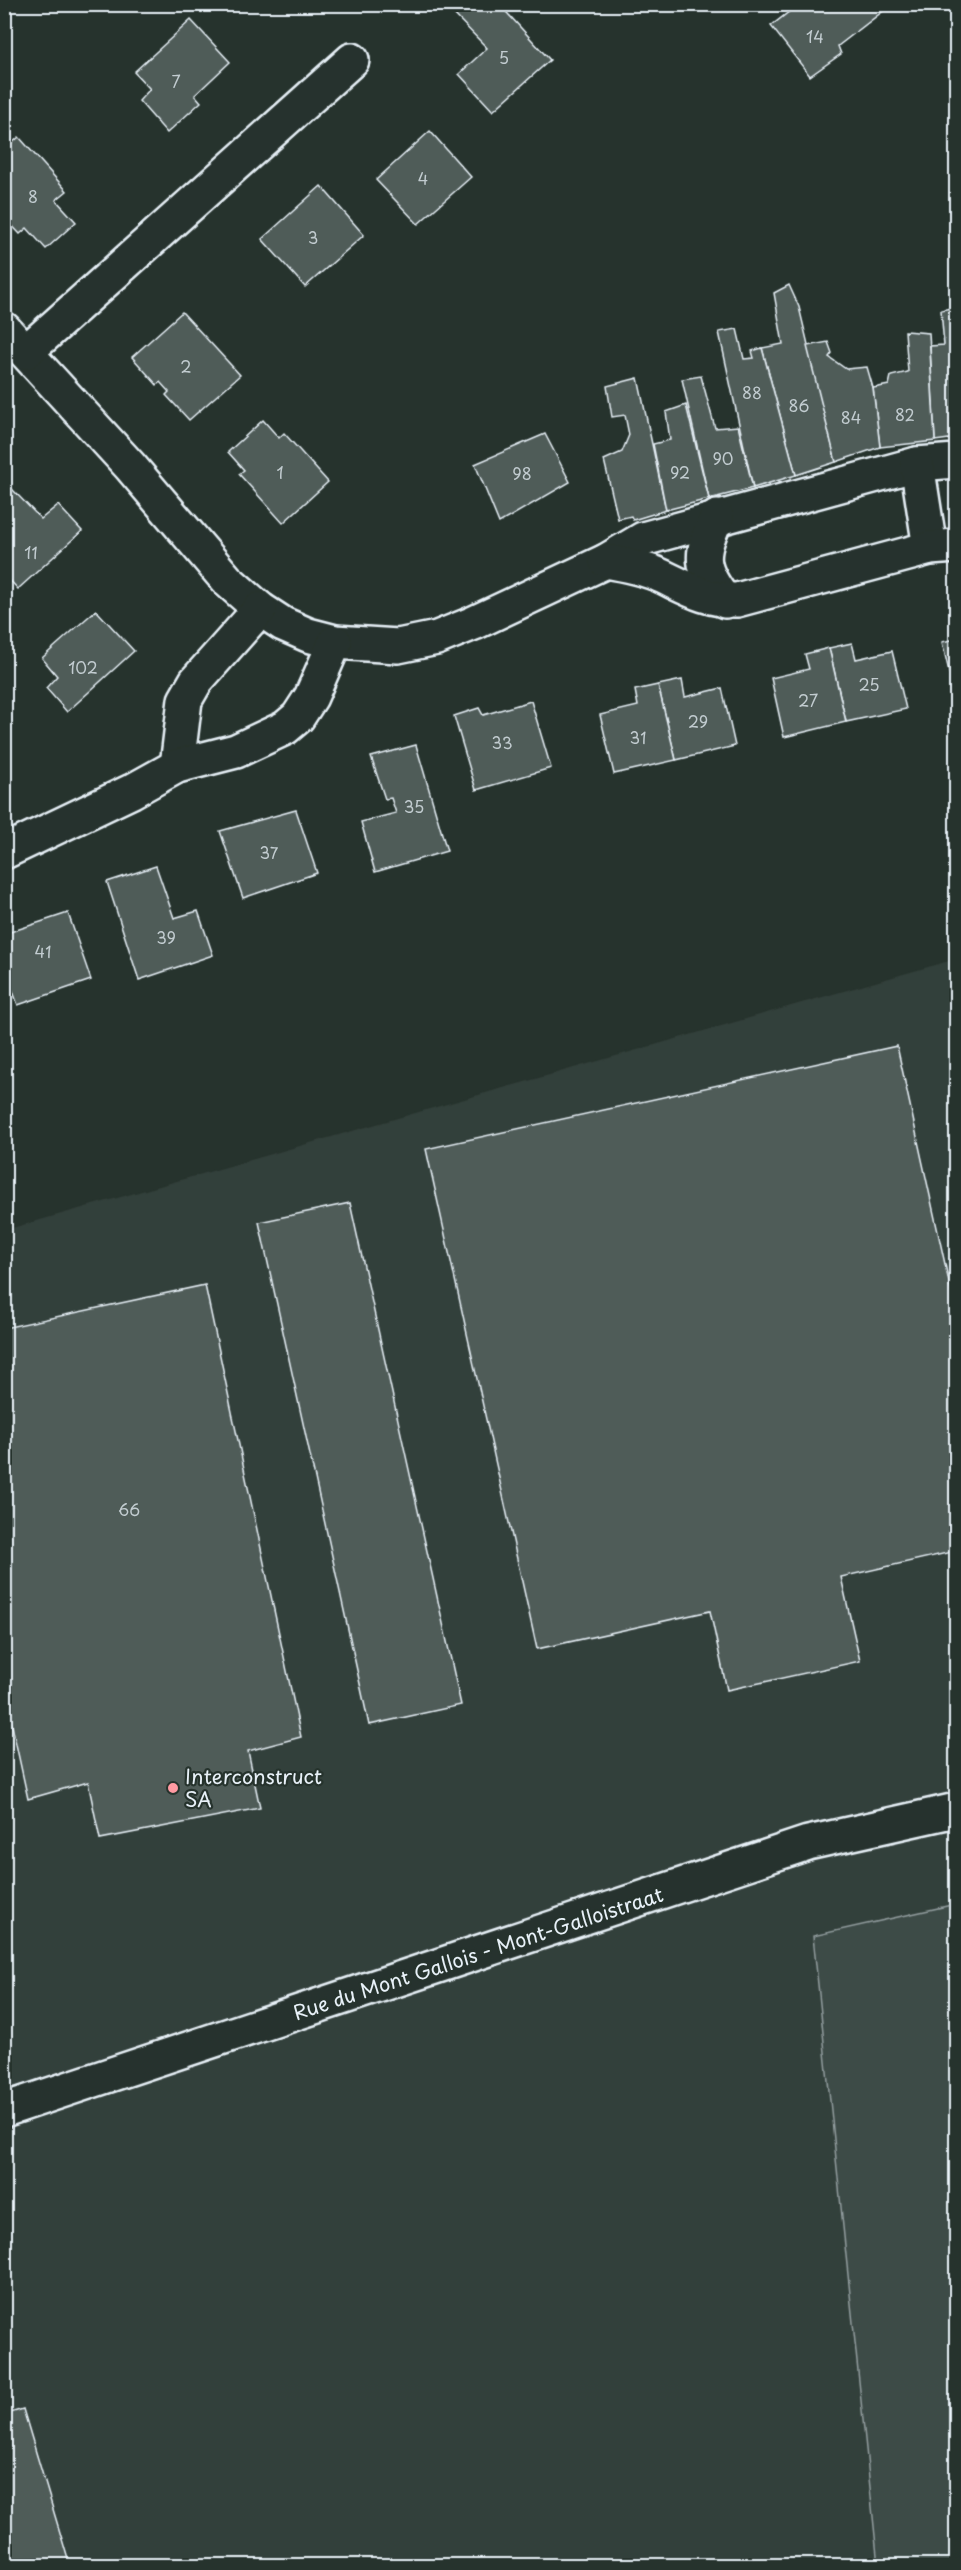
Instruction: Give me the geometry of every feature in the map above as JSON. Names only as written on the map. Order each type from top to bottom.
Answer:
[{"type":"street","points":[[352,60],[15,341],[130,466],[227,580],[260,609],[291,627],[335,642],[398,646],[437,638],[606,561],[643,539],[917,464],[957,461]]},
{"type":"street","points":[[606,561],[655,573],[709,598],[725,601],[737,600],[944,547],[917,464]]},
{"type":"street","points":[[717,517],[705,541],[703,558],[705,571],[725,601]]},
{"type":"street","points":[[177,766],[185,700],[196,681],[260,609]]},
{"type":"street","points":[[4,852],[132,791],[177,766],[236,751],[292,723],[311,696],[335,642]]},
{"type":"street","name":"Rue du Mont Gallois - Mont-Galloistraat","points":[[4,2110],[808,1843],[957,1810]]},
{"type":"shaded area","points":[[956,959],[956,2565],[5,2566],[5,1230]]},
{"type":"shaded area","points":[[956,1904],[956,2565],[878,2565],[813,1936]]},
{"type":"building","points":[[455,4],[499,4],[550,60],[493,111],[459,74],[487,48],[450,10]]},
{"type":"building","points":[[799,4],[884,4],[887,8],[838,46],[841,54],[810,76],[771,26]]},
{"type":"building","points":[[191,20],[230,62],[195,95],[201,102],[167,133],[139,101],[150,89],[134,72]]},
{"type":"building","points":[[430,131],[471,177],[418,224],[376,180]]},
{"type":"building","points":[[19,137],[67,191],[56,200],[76,222],[46,249],[27,228],[20,234],[4,217],[4,150]]},
{"type":"building","points":[[321,186],[364,235],[305,287],[262,239]]},
{"type":"building","points":[[789,285],[799,307],[836,462],[796,475],[762,348],[783,344],[774,293]]},
{"type":"building","points":[[956,307],[956,438],[935,441],[930,346],[944,345],[941,310]]},
{"type":"building","points":[[182,312],[240,375],[189,420],[166,395],[169,392],[160,382],[157,385],[132,357]]},
{"type":"building","points":[[737,329],[744,359],[754,358],[752,351],[762,348],[796,475],[753,488],[719,332]]},
{"type":"building","points":[[905,331],[929,333],[935,441],[880,447],[873,388],[889,385],[891,376],[908,372]]},
{"type":"building","points":[[828,342],[832,353],[829,357],[846,369],[867,367],[873,388],[880,447],[836,462],[807,346]]},
{"type":"building","points":[[701,376],[715,428],[738,426],[753,488],[709,499],[682,379]]},
{"type":"building","points":[[638,378],[666,510],[633,520],[631,516],[618,519],[604,460],[622,452],[629,435],[625,415],[612,417],[607,386]]},
{"type":"building","points":[[686,405],[709,499],[666,510],[653,444],[670,440],[666,412]]},
{"type":"building","points":[[263,420],[279,438],[284,433],[328,482],[283,523],[239,474],[244,470],[228,452]]},
{"type":"building","points":[[545,434],[570,482],[499,523],[475,464]]},
{"type":"building","points":[[12,489],[41,519],[58,505],[82,531],[18,589],[4,574],[4,495]]},
{"type":"building","points":[[96,610],[134,651],[67,712],[46,688],[57,676],[42,658]]},
{"type":"building","points":[[956,639],[956,701],[942,642]]},
{"type":"building","points":[[852,643],[856,659],[892,651],[906,709],[846,722],[829,648]]},
{"type":"building","points":[[829,648],[846,722],[784,737],[771,678],[809,669],[805,654]]},
{"type":"building","points":[[682,680],[685,697],[722,688],[735,746],[676,760],[658,685]]},
{"type":"building","points":[[658,685],[676,760],[614,774],[600,715],[638,706],[635,690]]},
{"type":"building","points":[[531,701],[551,768],[476,790],[454,716],[479,708],[483,715]]},
{"type":"building","points":[[416,745],[447,851],[375,872],[361,822],[396,813],[391,798],[385,799],[371,757]]},
{"type":"building","points":[[296,810],[317,873],[243,898],[220,831]]},
{"type":"building","points":[[156,866],[174,918],[198,911],[213,955],[139,980],[107,882]]},
{"type":"building","points":[[68,913],[91,980],[18,1005],[4,967],[4,934]]},
{"type":"building","points":[[897,1046],[956,1314],[956,1551],[841,1577],[860,1661],[727,1690],[710,1611],[537,1649],[426,1149]]},
{"type":"building","points":[[350,1203],[461,1705],[369,1725],[259,1222]]},
{"type":"building","points":[[205,1285],[301,1737],[248,1751],[260,1808],[100,1839],[88,1782],[28,1799],[4,1689],[4,1328]]},
{"type":"building","points":[[23,2409],[70,2566],[4,2566],[4,2415]]},
{"type":"place","name":"Interconstruct SA","points":[[173,1788]]}]
